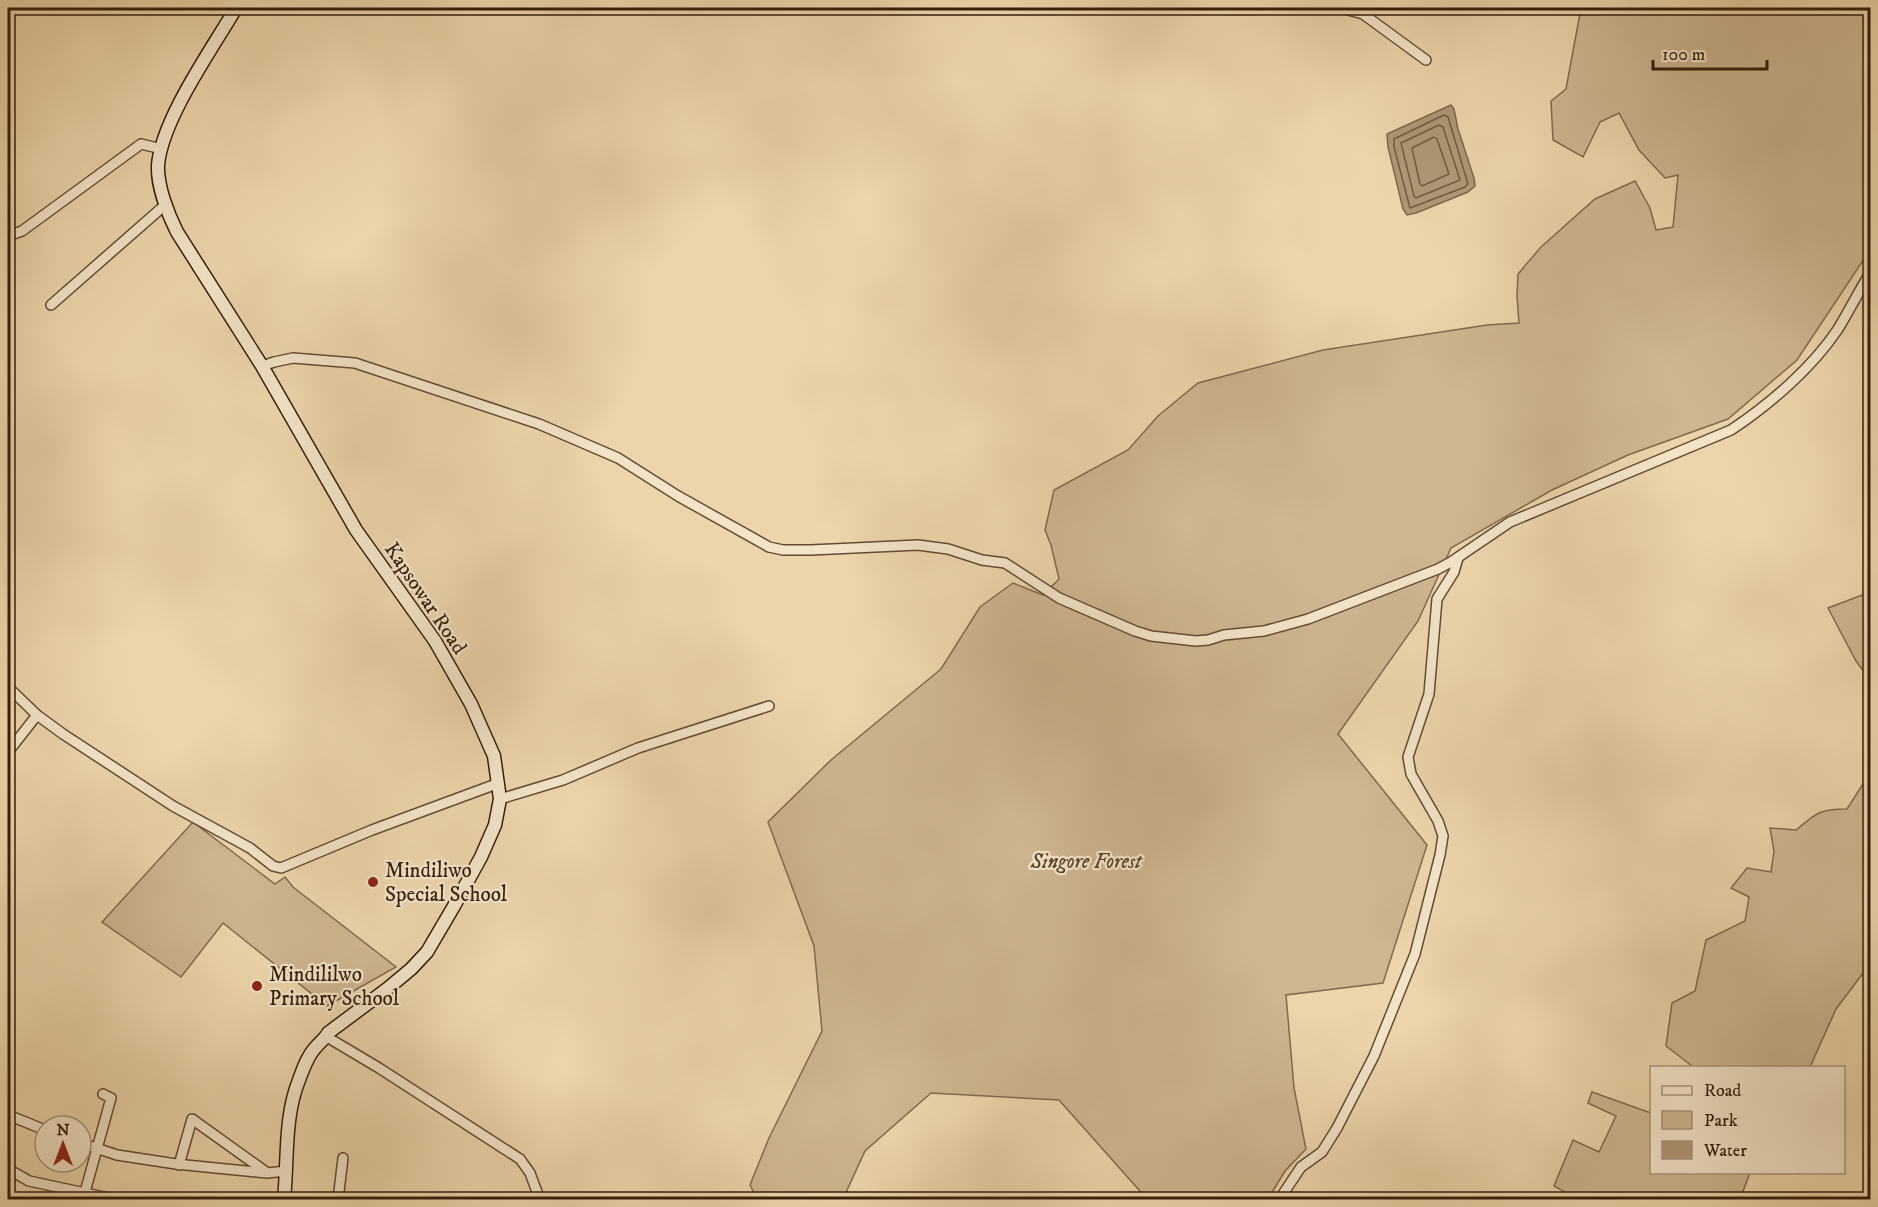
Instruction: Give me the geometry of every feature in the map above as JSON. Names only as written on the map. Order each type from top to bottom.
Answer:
[{"type":"main road","name":"Kapsowar Road","points":[[236,8],[180,104],[166,135],[158,166],[165,205],[177,232],[262,366],[356,530],[435,641],[471,704],[494,756],[500,799],[495,825],[481,857],[427,952],[387,989],[337,1025],[315,1048],[298,1081],[292,1104],[286,1199]]},
{"type":"street","points":[[1341,8],[1363,14],[1426,60]]},
{"type":"street","points":[[8,236],[22,231],[141,144],[162,149]]},
{"type":"street","points":[[51,304],[165,205]]},
{"type":"street","points":[[262,366],[293,358],[355,363],[539,424],[618,458],[678,496],[769,547],[783,550],[811,550],[918,545],[948,549],[982,560],[1005,563],[1059,598],[1151,636],[1196,641],[1224,635],[1264,631],[1333,610],[1437,569],[1458,558],[1510,522],[1731,430],[1758,412],[1801,374],[1836,331],[1870,273]]},
{"type":"street","points":[[1279,1200],[1301,1167],[1322,1152],[1337,1128],[1374,1056],[1415,954],[1443,836],[1438,821],[1411,774],[1408,757],[1429,694],[1437,599],[1454,572],[1458,558]]},
{"type":"street","points":[[8,687],[37,715],[63,734],[173,806],[250,848],[273,866],[281,868],[372,830],[499,783]]},
{"type":"street","points":[[500,799],[563,780],[638,748],[769,706]]},
{"type":"street","points":[[8,752],[37,715]]},
{"type":"street","points":[[327,1037],[379,1068],[520,1160],[530,1173],[540,1200]]},
{"type":"street","points":[[85,1192],[111,1098],[103,1094]]},
{"type":"street","points":[[8,1115],[33,1125]]},
{"type":"street","points":[[178,1165],[192,1119],[267,1173]]},
{"type":"street","points":[[93,1148],[117,1155],[178,1165],[267,1173],[287,1171]]},
{"type":"street","points":[[338,1200],[344,1158]]},
{"type":"street","points":[[8,1169],[29,1181],[118,1200]]},
{"type":"green space","name":"Singore Forest","points":[[1581,8],[1870,8],[1870,250],[1797,360],[1728,419],[1628,455],[1552,490],[1451,548],[1418,621],[1338,734],[1427,845],[1383,983],[1286,995],[1294,1088],[1306,1149],[1285,1171],[1268,1199],[1147,1199],[1059,1100],[931,1093],[865,1151],[843,1199],[757,1199],[750,1185],[769,1138],[822,1031],[814,946],[768,822],[831,760],[941,669],[980,607],[1013,583],[1043,595],[1059,579],[1045,530],[1054,490],[1128,450],[1158,416],[1198,383],[1323,350],[1487,325],[1519,323],[1518,274],[1541,247],[1595,199],[1635,181],[1650,208],[1656,230],[1673,227],[1678,175],[1665,178],[1639,150],[1619,113],[1600,122],[1583,157],[1553,140],[1551,101],[1566,89]]},
{"type":"green space","points":[[1870,592],[1870,680],[1856,661],[1828,608]]},
{"type":"green space","points":[[1870,748],[1870,964],[1836,1009],[1810,1066],[1692,1066],[1666,1046],[1672,1003],[1695,991],[1706,940],[1745,921],[1749,897],[1731,888],[1747,868],[1771,872],[1774,851],[1770,828],[1796,830],[1819,813],[1847,809],[1863,784]]},
{"type":"green space","points":[[193,822],[275,884],[285,877],[293,887],[396,967],[327,1006],[223,923],[181,977],[102,922]]},
{"type":"green space","points":[[1592,1092],[1650,1113],[1650,1174],[1750,1174],[1740,1199],[1577,1199],[1554,1186],[1573,1140],[1599,1152],[1616,1116],[1588,1103]]},
{"type":"water","points":[[1451,105],[1475,186],[1468,192],[1407,215],[1403,209],[1387,134]]},
{"type":"place","name":"Mindiliwo Special School","points":[[373,882]]},
{"type":"place","name":"Mindililwo Primary School","points":[[257,986]]}]
